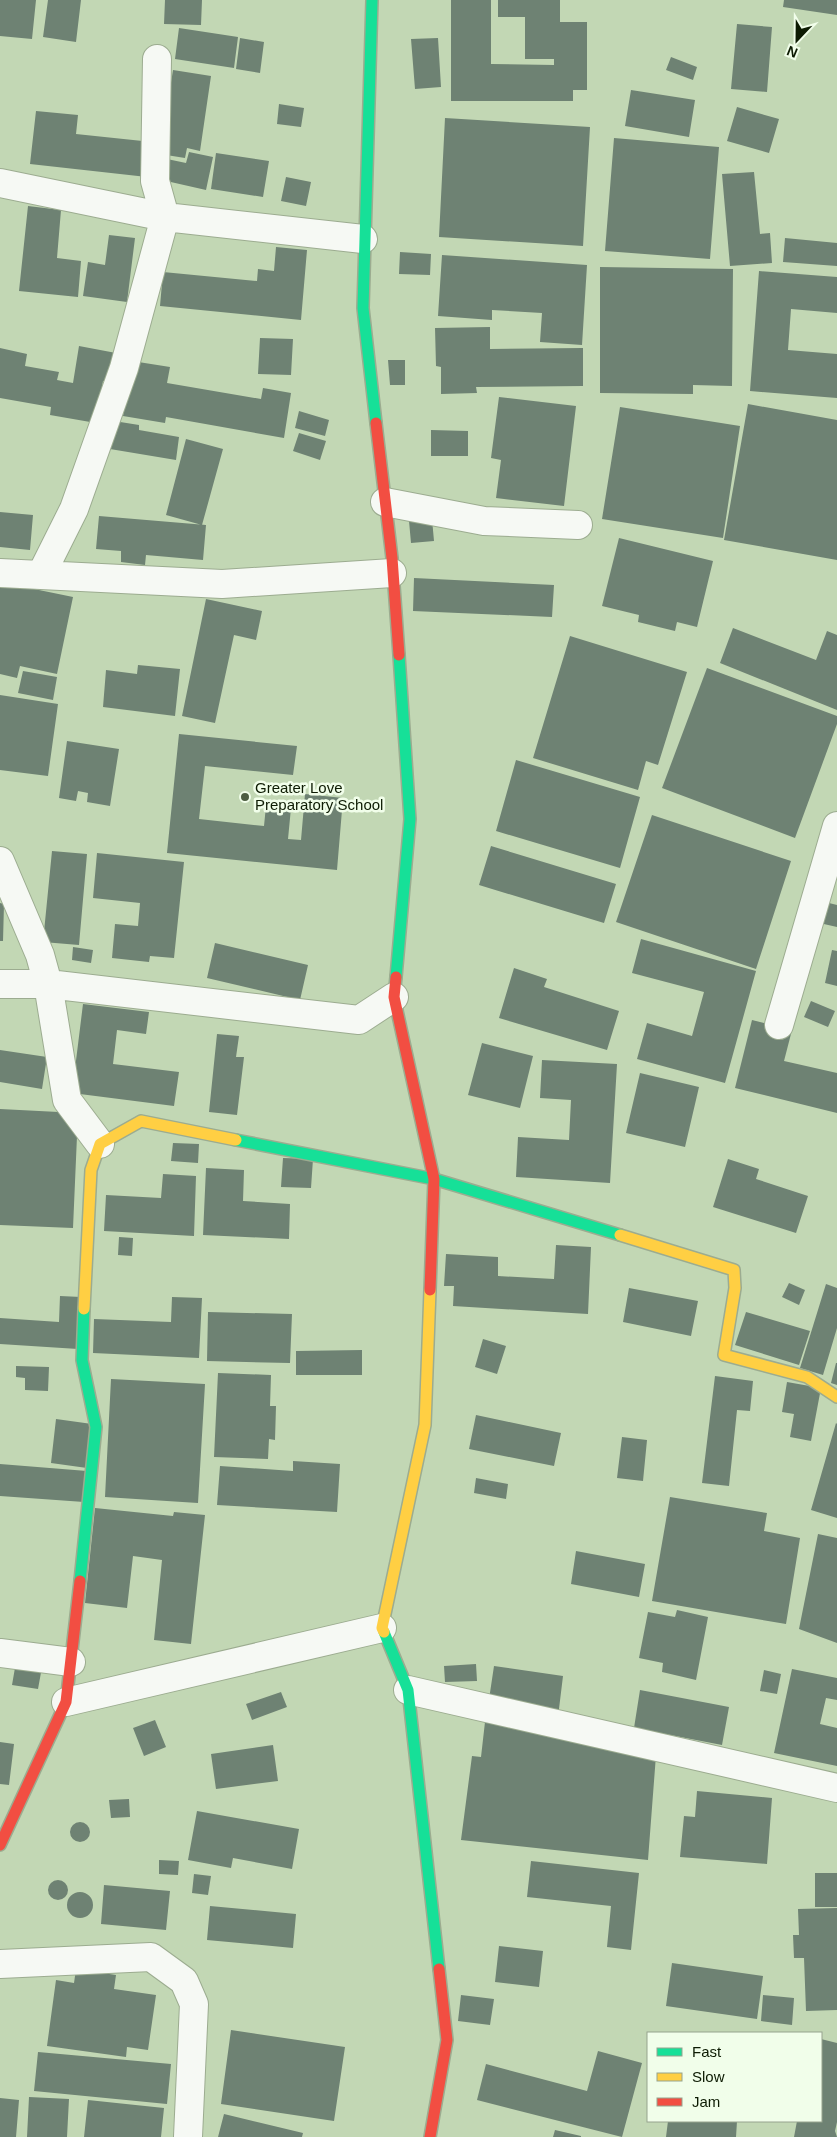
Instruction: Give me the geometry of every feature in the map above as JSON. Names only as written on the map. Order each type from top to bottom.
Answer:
[{"type":"street","points":[[372,0],[362,308],[392,573],[410,819],[394,997],[434,1179],[425,1425],[382,1628],[408,1690],[446,2040],[430,2137]]},
{"type":"street","points":[[41,575],[74,509],[124,368],[165,217],[155,182],[158,59]]},
{"type":"street","points":[[0,182],[165,217],[363,239]]},
{"type":"street","points":[[385,502],[484,521],[578,525]]},
{"type":"street","points":[[0,573],[222,584],[392,573]]},
{"type":"street","points":[[779,1026],[837,826]]},
{"type":"street","points":[[0,862],[40,955],[48,984],[67,1100],[100,1144]]},
{"type":"street","points":[[0,984],[48,984],[358,1020],[394,997]]},
{"type":"street","points":[[0,1845],[66,1702],[96,1427],[82,1360],[91,1170],[100,1144],[141,1121],[434,1179],[734,1270],[735,1288],[724,1354],[807,1377],[837,1397]]},
{"type":"street","points":[[66,1702],[382,1628]]},
{"type":"street","points":[[0,1653],[71,1662]]},
{"type":"street","points":[[408,1690],[837,1788]]},
{"type":"street","points":[[0,1964],[151,1957],[184,1981],[194,2004],[188,2137]]},
{"type":"building","points":[[0,0],[36,0],[32,39],[0,36]]},
{"type":"building","points":[[48,0],[81,0],[76,42],[43,37]]},
{"type":"building","points":[[165,0],[202,0],[201,25],[164,24]]},
{"type":"building","points":[[451,0],[491,0],[491,64],[554,65],[554,59],[525,59],[525,17],[498,17],[498,0],[560,0],[560,22],[587,22],[587,90],[573,90],[573,101],[451,101]]},
{"type":"building","points":[[784,0],[837,0],[837,15],[783,7]]},
{"type":"building","points":[[737,24],[772,27],[767,92],[731,89]]},
{"type":"building","points":[[179,28],[238,37],[234,68],[175,59]]},
{"type":"building","points":[[240,38],[264,42],[260,73],[236,69]]},
{"type":"building","points":[[438,38],[441,87],[415,89],[411,39]]},
{"type":"building","points":[[671,57],[697,67],[693,80],[666,70]]},
{"type":"building","points":[[173,70],[211,76],[200,151],[187,148],[185,158],[160,154]]},
{"type":"building","points":[[631,90],[695,100],[689,137],[625,126]]},
{"type":"building","points":[[279,104],[304,108],[301,127],[277,124]]},
{"type":"building","points":[[737,107],[779,119],[769,153],[727,141]]},
{"type":"building","points":[[36,111],[78,115],[76,134],[152,142],[147,177],[30,164]]},
{"type":"building","points":[[445,118],[590,127],[583,246],[439,237]]},
{"type":"building","points":[[614,138],[719,147],[710,259],[605,251]]},
{"type":"building","points":[[189,152],[213,157],[206,190],[162,180],[167,159],[186,163]]},
{"type":"building","points":[[216,153],[269,161],[263,197],[211,189]]},
{"type":"building","points":[[754,172],[760,234],[770,233],[772,263],[730,266],[722,174]]},
{"type":"building","points":[[286,177],[311,182],[306,206],[281,201]]},
{"type":"building","points":[[28,206],[61,210],[57,258],[81,261],[78,297],[19,291]]},
{"type":"building","points":[[109,235],[135,238],[127,302],[83,296],[88,262],[105,265]]},
{"type":"building","points":[[785,238],[837,243],[837,266],[783,262]]},
{"type":"building","points":[[276,247],[307,250],[301,320],[160,306],[163,272],[257,281],[258,269],[274,271]]},
{"type":"building","points":[[400,252],[431,254],[430,275],[399,274]]},
{"type":"building","points":[[442,255],[587,265],[582,345],[540,342],[542,313],[492,310],[492,320],[438,316]]},
{"type":"building","points":[[600,267],[733,269],[732,386],[693,385],[693,394],[600,393]]},
{"type":"building","points":[[759,271],[837,277],[837,313],[791,309],[788,350],[837,354],[837,398],[750,391]]},
{"type":"building","points":[[490,327],[490,349],[583,348],[583,386],[476,387],[477,393],[441,394],[441,367],[436,366],[435,328]]},
{"type":"building","points":[[260,338],[293,339],[291,375],[258,374]]},
{"type":"building","points":[[79,346],[116,353],[110,382],[103,381],[96,423],[50,415],[51,407],[0,398],[0,348],[27,354],[25,366],[59,372],[57,380],[73,383]]},
{"type":"building","points":[[388,360],[405,360],[405,385],[390,385]]},
{"type":"building","points":[[132,361],[170,367],[167,383],[261,399],[263,388],[291,393],[284,438],[166,417],[165,423],[123,416]]},
{"type":"building","points":[[499,397],[576,406],[564,506],[496,498],[501,460],[491,458]]},
{"type":"building","points":[[748,404],[837,420],[837,560],[724,540]]},
{"type":"building","points":[[620,407],[740,426],[723,538],[602,519]]},
{"type":"building","points":[[299,411],[329,420],[325,436],[295,428]]},
{"type":"building","points":[[114,421],[139,425],[139,430],[179,437],[176,460],[110,449]]},
{"type":"building","points":[[431,430],[468,431],[468,456],[431,456]]},
{"type":"building","points":[[299,433],[326,441],[320,460],[293,451]]},
{"type":"building","points":[[186,439],[223,449],[202,525],[166,515]]},
{"type":"building","points":[[0,512],[33,515],[30,550],[0,547]]},
{"type":"building","points":[[99,516],[206,525],[203,560],[146,555],[145,565],[121,562],[121,551],[96,549]]},
{"type":"building","points":[[432,519],[434,541],[411,543],[409,521]]},
{"type":"building","points":[[619,538],[713,561],[697,627],[677,622],[675,631],[638,622],[639,615],[602,606]]},
{"type":"building","points":[[414,578],[554,585],[552,617],[413,611]]},
{"type":"building","points":[[0,582],[73,597],[57,674],[20,666],[17,678],[0,674]]},
{"type":"building","points":[[206,599],[262,611],[256,640],[234,635],[215,723],[182,716]]},
{"type":"building","points":[[733,628],[816,660],[827,631],[837,635],[837,710],[720,663]]},
{"type":"building","points":[[570,636],[687,672],[658,765],[646,761],[638,790],[533,758]]},
{"type":"building","points":[[138,665],[180,669],[175,716],[103,707],[106,670],[137,674]]},
{"type":"building","points":[[707,668],[837,716],[837,724],[795,838],[662,788]]},
{"type":"building","points":[[23,671],[57,677],[53,700],[18,693]]},
{"type":"building","points":[[0,695],[58,704],[48,776],[0,770]]},
{"type":"building","points":[[179,734],[297,746],[293,775],[205,766],[199,819],[264,826],[266,806],[291,808],[288,839],[301,840],[305,794],[343,798],[337,870],[167,853]]},
{"type":"building","points":[[67,741],[119,749],[110,806],[87,802],[88,793],[78,791],[76,801],[59,798]]},
{"type":"building","points":[[516,760],[640,797],[620,868],[496,831]]},
{"type":"building","points":[[652,815],[791,861],[756,969],[616,922]]},
{"type":"building","points":[[491,846],[616,884],[604,923],[479,885]]},
{"type":"building","points":[[52,851],[87,854],[79,945],[43,942]]},
{"type":"building","points":[[97,853],[184,862],[174,958],[150,956],[149,962],[112,958],[115,924],[138,926],[140,903],[93,898]]},
{"type":"building","points":[[821,901],[837,905],[837,927],[815,922]]},
{"type":"building","points":[[0,903],[4,904],[3,941],[0,941]]},
{"type":"building","points":[[641,939],[756,971],[725,1083],[637,1059],[647,1023],[692,1036],[704,992],[632,973]]},
{"type":"building","points":[[215,943],[308,965],[300,1000],[207,978]]},
{"type":"building","points":[[73,947],[93,950],[91,963],[72,960]]},
{"type":"building","points":[[832,950],[837,951],[837,986],[825,983]]},
{"type":"building","points":[[514,968],[547,979],[544,987],[619,1011],[607,1050],[499,1018]]},
{"type":"building","points":[[811,1001],[835,1011],[828,1027],[804,1017]]},
{"type":"building","points":[[83,1004],[149,1012],[146,1034],[117,1030],[113,1064],[179,1072],[174,1106],[72,1093]]},
{"type":"building","points":[[752,1020],[792,1030],[784,1061],[837,1073],[837,1113],[735,1088]]},
{"type":"building","points":[[217,1034],[239,1036],[236,1057],[244,1057],[237,1115],[209,1112]]},
{"type":"building","points":[[482,1043],[533,1056],[520,1108],[468,1095]]},
{"type":"building","points":[[0,1050],[47,1057],[42,1089],[0,1082]]},
{"type":"building","points":[[542,1060],[617,1064],[610,1183],[516,1177],[518,1137],[569,1140],[571,1100],[540,1098]]},
{"type":"building","points":[[640,1073],[699,1087],[685,1147],[626,1133]]},
{"type":"building","points":[[0,1109],[78,1113],[73,1228],[0,1225]]},
{"type":"building","points":[[173,1143],[199,1144],[198,1163],[171,1161]]},
{"type":"building","points":[[283,1158],[313,1159],[311,1188],[281,1187]]},
{"type":"building","points":[[728,1159],[759,1169],[756,1179],[808,1196],[796,1233],[713,1207]]},
{"type":"building","points":[[206,1168],[244,1170],[243,1201],[290,1204],[289,1239],[203,1235]]},
{"type":"building","points":[[163,1174],[196,1176],[194,1236],[104,1231],[106,1195],[161,1198]]},
{"type":"building","points":[[119,1237],[133,1238],[132,1256],[118,1255]]},
{"type":"building","points":[[556,1245],[591,1247],[588,1314],[453,1306],[454,1286],[444,1286],[446,1254],[498,1257],[498,1276],[554,1279]]},
{"type":"building","points":[[789,1283],[805,1290],[799,1305],[782,1297]]},
{"type":"building","points":[[826,1284],[837,1288],[837,1328],[823,1375],[800,1368]]},
{"type":"building","points":[[629,1288],[698,1301],[691,1336],[623,1322]]},
{"type":"building","points":[[60,1296],[81,1297],[78,1349],[0,1344],[0,1318],[59,1322]]},
{"type":"building","points":[[172,1297],[202,1298],[199,1358],[93,1353],[94,1319],[171,1322]]},
{"type":"building","points":[[208,1312],[292,1314],[290,1363],[207,1361]]},
{"type":"building","points":[[746,1312],[810,1331],[799,1365],[735,1345]]},
{"type":"building","points":[[483,1339],[506,1346],[497,1374],[475,1367]]},
{"type":"building","points":[[362,1350],[362,1375],[296,1375],[296,1351]]},
{"type":"building","points":[[837,1363],[837,1385],[831,1383]]},
{"type":"building","points":[[16,1366],[49,1367],[48,1391],[25,1390],[25,1378],[16,1377]]},
{"type":"building","points":[[218,1373],[271,1375],[270,1406],[276,1406],[275,1440],[269,1439],[268,1459],[214,1457]]},
{"type":"building","points":[[715,1376],[753,1381],[750,1411],[737,1410],[729,1486],[702,1483]]},
{"type":"building","points":[[111,1379],[205,1384],[198,1503],[105,1497]]},
{"type":"building","points":[[787,1382],[821,1388],[811,1441],[790,1437],[794,1414],[782,1412]]},
{"type":"building","points":[[476,1415],[561,1433],[554,1466],[469,1449]]},
{"type":"building","points":[[56,1419],[92,1424],[87,1468],[51,1463]]},
{"type":"building","points":[[837,1424],[837,1518],[811,1510]]},
{"type":"building","points":[[622,1437],[647,1440],[643,1481],[617,1478]]},
{"type":"building","points":[[293,1461],[340,1464],[337,1512],[217,1505],[220,1466],[293,1471]]},
{"type":"building","points":[[0,1464],[87,1471],[84,1502],[0,1496]]},
{"type":"building","points":[[476,1478],[508,1484],[506,1499],[474,1493]]},
{"type":"building","points":[[670,1497],[767,1513],[764,1531],[800,1538],[786,1624],[652,1601]]},
{"type":"building","points":[[95,1508],[173,1516],[174,1512],[205,1515],[191,1644],[154,1640],[162,1560],[133,1556],[127,1608],[85,1603]]},
{"type":"building","points":[[818,1534],[837,1538],[837,1643],[799,1629]]},
{"type":"building","points":[[576,1551],[645,1564],[639,1597],[571,1584]]},
{"type":"building","points":[[677,1610],[708,1617],[696,1680],[662,1672],[663,1663],[639,1658],[648,1612],[675,1617]]},
{"type":"building","points":[[16,1662],[42,1667],[38,1689],[12,1685]]},
{"type":"building","points":[[476,1664],[477,1681],[445,1682],[444,1666]]},
{"type":"building","points":[[494,1666],[563,1676],[558,1717],[488,1706]]},
{"type":"building","points":[[792,1669],[837,1678],[837,1700],[826,1698],[820,1724],[837,1728],[837,1766],[774,1753]]},
{"type":"building","points":[[764,1670],[781,1674],[777,1694],[760,1691]]},
{"type":"building","points":[[640,1690],[729,1707],[722,1745],[634,1728]]},
{"type":"building","points":[[281,1692],[287,1707],[252,1720],[246,1704]]},
{"type":"building","points":[[155,1720],[166,1747],[144,1756],[133,1728]]},
{"type":"building","points":[[485,1722],[656,1755],[648,1860],[461,1840],[472,1756],[481,1757]]},
{"type":"building","points":[[0,1742],[14,1744],[9,1785],[0,1784]]},
{"type":"building","points":[[273,1745],[278,1781],[216,1789],[211,1754]]},
{"type":"building","points":[[697,1791],[772,1798],[767,1864],[680,1857],[684,1816],[695,1817]]},
{"type":"building","points":[[129,1799],[130,1817],[111,1818],[109,1800]]},
{"type":"building","points":[[197,1811],[299,1829],[292,1869],[233,1858],[231,1868],[188,1860]]},
{"type":"building","points":[[76,1822],[84,1822],[90,1828],[90,1836],[84,1842],[76,1842],[70,1836],[70,1828]]},
{"type":"building","points":[[159,1860],[179,1861],[178,1875],[159,1874]]},
{"type":"building","points":[[531,1861],[639,1873],[631,1950],[607,1947],[611,1906],[527,1897]]},
{"type":"building","points":[[815,1873],[837,1873],[837,1907],[815,1907]]},
{"type":"building","points":[[194,1874],[211,1876],[208,1895],[192,1893]]},
{"type":"building","points":[[58,1880],[65,1883],[68,1890],[65,1897],[58,1900],[51,1897],[48,1890],[51,1883]]},
{"type":"building","points":[[104,1885],[170,1891],[166,1930],[101,1924]]},
{"type":"building","points":[[80,1892],[89,1896],[93,1905],[89,1914],[80,1918],[71,1914],[67,1905],[71,1896]]},
{"type":"building","points":[[210,1906],[296,1914],[293,1948],[207,1940]]},
{"type":"building","points":[[837,1908],[837,2010],[806,2011],[804,1958],[794,1958],[793,1935],[799,1935],[798,1909]]},
{"type":"building","points":[[499,1946],[543,1951],[539,1987],[495,1982]]},
{"type":"building","points":[[672,1963],[763,1976],[757,2019],[666,2006]]},
{"type":"building","points":[[76,1969],[116,1975],[114,1989],[156,1995],[148,2050],[127,2047],[126,2057],[47,2046],[56,1980],[74,1983]]},
{"type":"building","points":[[461,1995],[494,1999],[490,2025],[458,2021]]},
{"type":"building","points":[[763,1995],[794,1998],[792,2025],[761,2021]]},
{"type":"building","points":[[231,2030],[345,2047],[334,2121],[221,2104]]},
{"type":"building","points":[[822,2039],[837,2043],[837,2122],[835,2131],[837,2137],[794,2137],[797,2122],[822,2122]]},
{"type":"building","points":[[598,2051],[642,2063],[622,2137],[477,2100],[486,2064],[587,2091]]},
{"type":"building","points":[[38,2052],[171,2064],[167,2104],[34,2091]]},
{"type":"building","points":[[29,2097],[69,2099],[67,2137],[27,2137]]},
{"type":"building","points":[[0,2098],[19,2100],[16,2137],[0,2137]]},
{"type":"building","points":[[88,2100],[164,2108],[161,2137],[84,2137]]},
{"type":"building","points":[[224,2114],[303,2133],[302,2137],[218,2137]]},
{"type":"building","points":[[668,2122],[737,2122],[736,2137],[666,2137]]},
{"type":"building","points":[[555,2130],[581,2136],[581,2137],[553,2137]]},
{"type":"traffic: fast","points":[[372,0],[363,308],[376,423]]},
{"type":"traffic: fast","points":[[396,977],[410,819],[399,655]]},
{"type":"traffic: fast","points":[[236,1140],[434,1179],[620,1235]]},
{"type":"traffic: fast","points":[[80,1581],[96,1427],[82,1360],[84,1309]]},
{"type":"traffic: fast","points":[[384,1632],[408,1690],[439,1969]]},
{"type":"traffic: slow","points":[[84,1309],[91,1170],[100,1144],[141,1121],[236,1140]]},
{"type":"traffic: slow","points":[[620,1235],[734,1270],[735,1288],[724,1355],[807,1377],[837,1397]]},
{"type":"traffic: slow","points":[[384,1632],[382,1628],[425,1425],[430,1290]]},
{"type":"traffic: jam","points":[[376,423],[392,558],[399,655]]},
{"type":"traffic: jam","points":[[396,977],[394,997],[434,1179],[430,1290]]},
{"type":"traffic: jam","points":[[0,1845],[66,1702],[80,1581]]},
{"type":"traffic: jam","points":[[430,2137],[447,2040],[439,1969]]},
{"type":"place","name":"Greater Love Preparatory School","points":[[245,797]]}]
